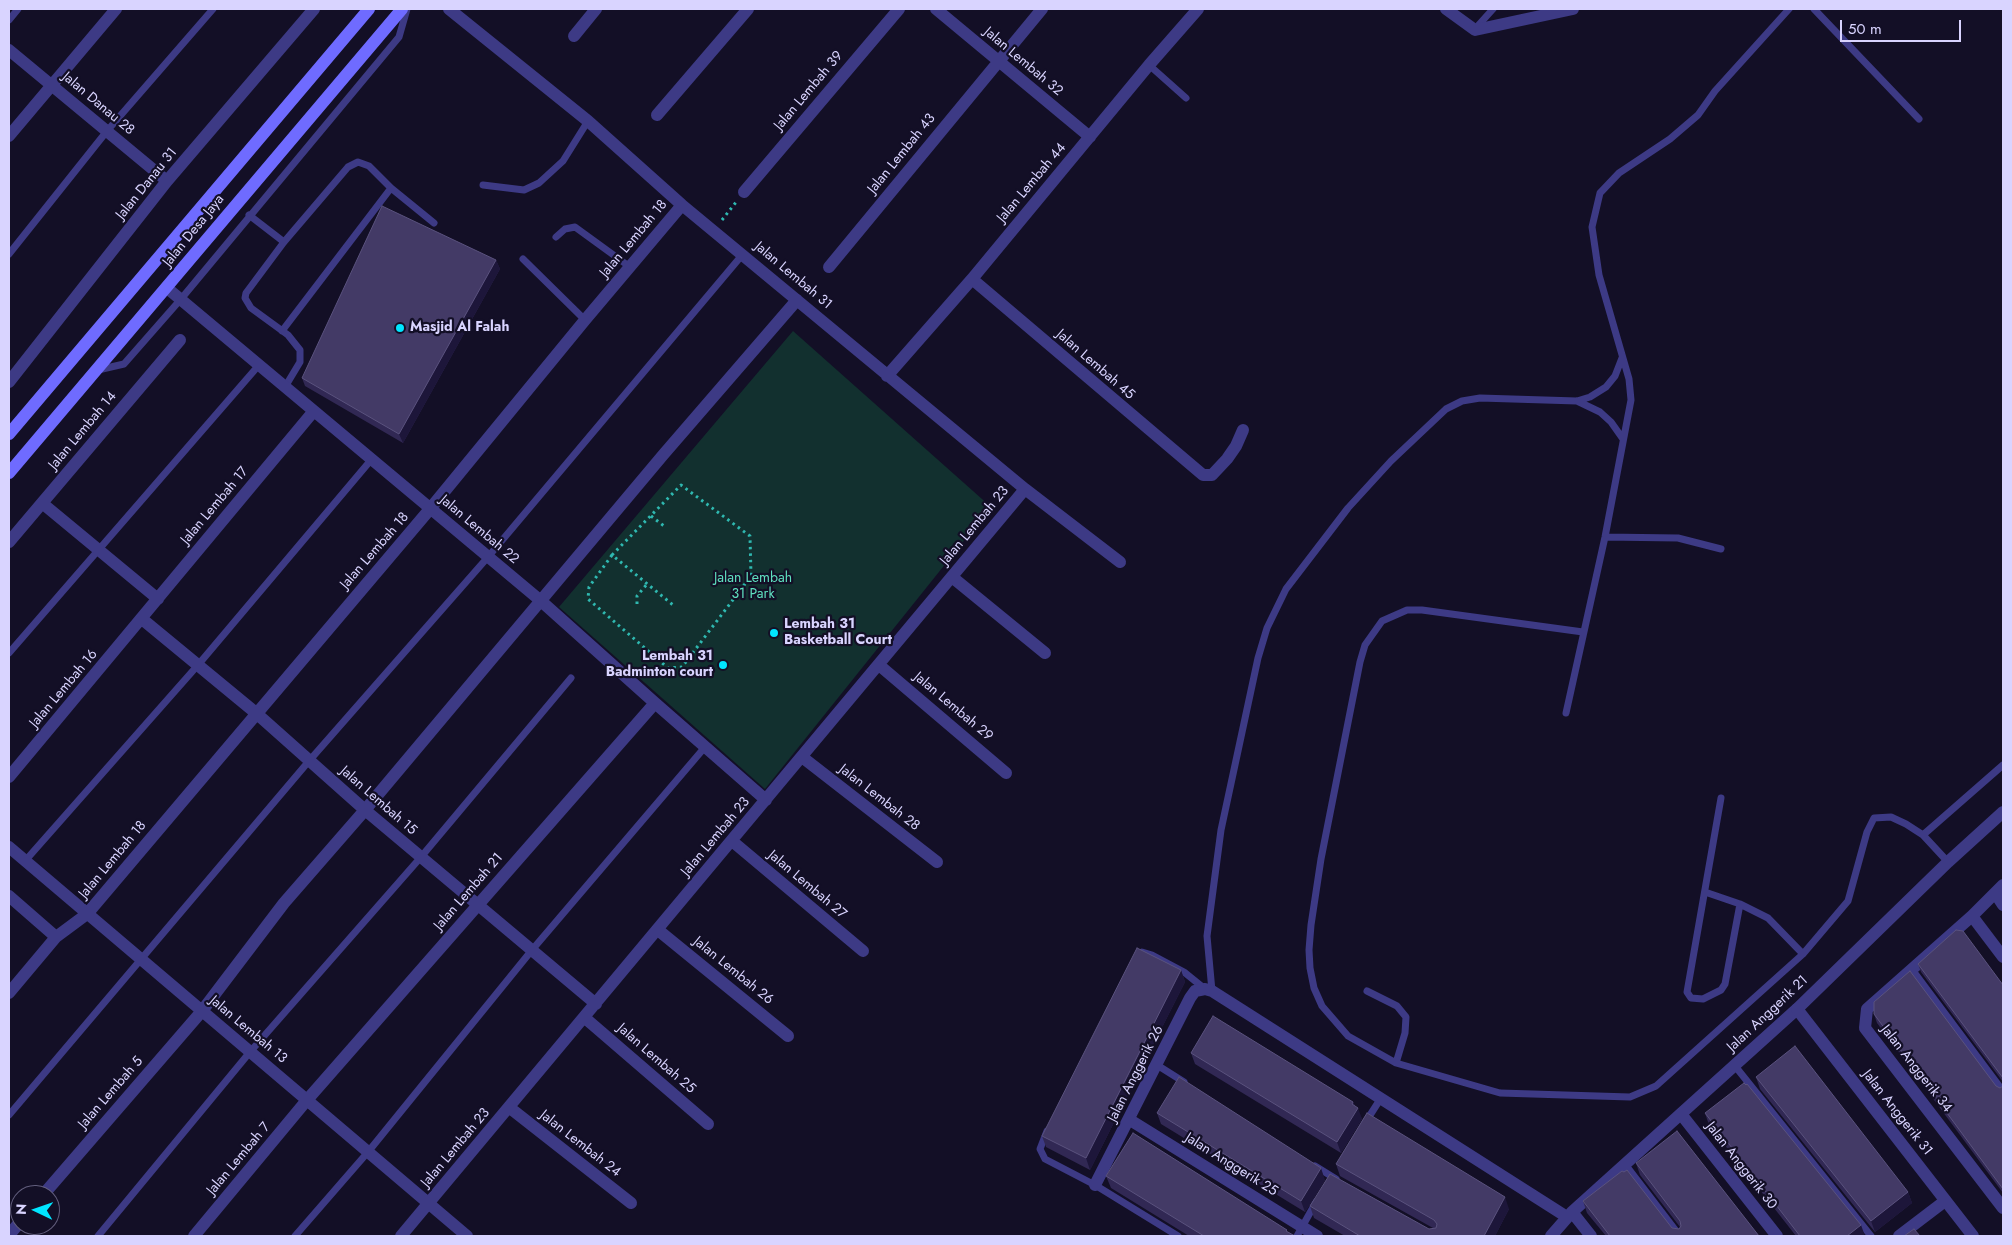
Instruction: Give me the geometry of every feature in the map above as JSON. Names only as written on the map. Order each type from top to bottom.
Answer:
[{"type":"main road","name":"Jalan Desa Jaya","points":[[9,434],[369,9]]},
{"type":"main road","name":"Jalan Desa Jaya","points":[[9,472],[402,9]]},
{"type":"street","points":[[9,136],[116,9]]},
{"type":"street","name":"Jalan Danau 31","points":[[9,382],[167,181],[314,9]]},
{"type":"street","name":"Jalan Lembah 31","points":[[450,9],[588,121],[682,205],[888,376],[1025,489],[1120,562]]},
{"type":"street","points":[[574,36],[596,9]]},
{"type":"street","points":[[657,115],[748,9]]},
{"type":"street","name":"Jalan Lembah 39","points":[[744,192],[899,9]]},
{"type":"street","name":"Jalan Lembah 32","points":[[936,9],[1090,137]]},
{"type":"street","name":"Jalan Lembah 43","points":[[829,267],[1042,9]]},
{"type":"street","name":"Jalan Lembah 44","points":[[888,376],[972,279],[1149,65],[1198,9]]},
{"type":"street","points":[[1446,9],[1475,30],[1573,9]]},
{"type":"street","name":"Jalan Danau 28","points":[[9,50],[167,181]]},
{"type":"street","name":"Jalan Lembah 18","points":[[9,993],[56,937],[87,914],[430,509],[682,205]]},
{"type":"street","name":"Jalan Lembah 45","points":[[972,279],[1199,473],[1207,476],[1216,472],[1236,446],[1242,430]]},
{"type":"street","name":"Jalan Lembah 22","points":[[167,288],[541,601],[654,703],[766,800]]},
{"type":"street","points":[[202,1011],[284,903],[365,810],[663,455],[797,300]]},
{"type":"street","name":"Jalan Lembah 14","points":[[9,542],[180,340]]},
{"type":"street","name":"Jalan Lembah 17","points":[[142,619],[313,412]]},
{"type":"street","name":"Jalan Lembah 23","points":[[402,1236],[1025,489]]},
{"type":"street","points":[[42,503],[158,599]]},
{"type":"street","points":[[952,577],[1045,653]]},
{"type":"street","name":"Jalan Lembah 15","points":[[142,619],[256,713],[365,810],[596,1004]]},
{"type":"street","name":"Jalan Lembah 16","points":[[9,777],[142,619]]},
{"type":"street","name":"Jalan Lembah 29","points":[[879,665],[1006,772]]},
{"type":"street","name":"Jalan Lembah 21","points":[[307,1100],[654,703]]},
{"type":"street","name":"Jalan Lembah 28","points":[[802,757],[937,862]]},
{"type":"street","name":"Jalan Anggerik 21","points":[[1551,1236],[1570,1214],[1798,1009],[1948,862],[2003,812]]},
{"type":"street","name":"Jalan Lembah 27","points":[[732,841],[863,951]]},
{"type":"street","name":"Jalan Lembah 13","points":[[9,847],[467,1236]]},
{"type":"street","points":[[1999,889],[2003,905]]},
{"type":"street","name":"Jalan Anggerik 34","points":[[1999,889],[1972,916],[1867,1009],[1865,1028],[2003,1208]]},
{"type":"street","points":[[9,896],[56,937]]},
{"type":"street","points":[[1972,916],[2003,957]]},
{"type":"street","name":"Jalan Lembah 26","points":[[658,930],[788,1036]]},
{"type":"street","points":[[1209,990],[1570,1214],[1590,1236]]},
{"type":"street","name":"Jalan Anggerik 26","points":[[1095,1185],[1130,1120],[1190,998],[1195,991],[1209,990]]},
{"type":"street","name":"Jalan Anggerik 31","points":[[1798,1009],[1972,1236]]},
{"type":"street","name":"Jalan Lembah 5","points":[[52,1185],[202,1011]]},
{"type":"street","name":"Jalan Lembah 25","points":[[585,1018],[708,1124]]},
{"type":"street","name":"Jalan Lembah 7","points":[[194,1236],[307,1100]]},
{"type":"street","name":"Jalan Lembah 24","points":[[510,1108],[631,1203]]},
{"type":"street","name":"Jalan Anggerik 30","points":[[1681,1114],[1777,1236]]},
{"type":"street","name":"Jalan Anggerik 25","points":[[1130,1120],[1299,1232],[1317,1236]]},
{"type":"street","points":[[1899,1236],[1945,1201]]},
{"type":"lane","points":[[9,20],[18,9]]},
{"type":"lane","points":[[9,254],[106,131],[213,9]]},
{"type":"lane","points":[[93,372],[124,364],[181,299],[249,215],[399,38],[407,9]]},
{"type":"lane","points":[[1475,30],[1493,9]]},
{"type":"lane","points":[[1566,713],[1605,537],[1631,400],[1630,379],[1622,358],[1599,274],[1592,227],[1600,193],[1618,173],[1670,139],[1698,115],[1715,91],[1789,9]]},
{"type":"lane","points":[[1814,9],[1920,119]]},
{"type":"lane","points":[[1149,65],[1186,98]]},
{"type":"lane","points":[[483,185],[524,190],[539,182],[563,161],[588,121]]},
{"type":"lane","points":[[285,387],[297,368],[300,356],[297,344],[251,308],[245,298],[248,288],[284,242],[353,163],[364,163],[369,166],[391,188],[434,223]]},
{"type":"lane","points":[[282,331],[391,188]]},
{"type":"lane","points":[[249,215],[284,242]]},
{"type":"lane","points":[[556,237],[564,229],[575,227],[630,267]]},
{"type":"lane","points":[[9,1115],[309,761],[488,556],[743,254]]},
{"type":"lane","points":[[523,259],[585,320]]},
{"type":"lane","points":[[1209,990],[1207,936],[1221,830],[1266,628],[1286,589],[1348,508],[1391,460],[1446,408],[1462,401],[1480,398],[1577,401],[1590,398],[1606,387],[1615,376],[1622,358]]},
{"type":"lane","points":[[9,654],[259,365]]},
{"type":"lane","points":[[1577,401],[1600,412],[1611,422],[1623,439]]},
{"type":"lane","points":[[25,861],[198,665],[371,460]]},
{"type":"lane","points":[[1605,537],[1678,538],[1722,549]]},
{"type":"lane","points":[[1584,632],[1422,610],[1407,610],[1382,621],[1365,646],[1360,662],[1321,859],[1309,950],[1314,988],[1322,1006],[1348,1036],[1396,1063],[1500,1093],[1630,1097],[1656,1086],[1803,954],[1848,901],[1867,832],[1874,818],[1891,817],[1906,824],[1923,835],[1948,862]]},
{"type":"lane","points":[[98,1236],[250,1052],[420,857],[571,678]]},
{"type":"lane","points":[[294,1236],[368,1152],[532,950],[705,747]]},
{"type":"lane","points":[[1923,835],[2003,765]]},
{"type":"lane","points":[[1721,798],[1687,992],[1691,998],[1703,999],[1721,990],[1725,984],[1740,904]]},
{"type":"lane","points":[[1704,892],[1740,904],[1768,918],[1803,954]]},
{"type":"lane","points":[[1137,955],[1142,952],[1152,955],[1184,972],[1209,990]]},
{"type":"lane","points":[[1912,968],[2003,1091]]},
{"type":"lane","points":[[1367,991],[1397,1006],[1406,1017],[1405,1033],[1396,1063]]},
{"type":"lane","points":[[1157,1065],[1190,1086]]},
{"type":"lane","points":[[1735,1066],[1871,1236]]},
{"type":"lane","points":[[1361,1130],[1381,1098]]},
{"type":"lane","points":[[1052,1121],[1040,1149],[1045,1159],[1095,1185],[1178,1236]]},
{"type":"lane","points":[[1306,1161],[1340,1181]]},
{"type":"lane","points":[[1625,1164],[1680,1236]]},
{"type":"lane","points":[[1326,1185],[1336,1169]]},
{"type":"lane","points":[[1299,1232],[1322,1193]]},
{"type":"path","points":[[714,230],[744,192]]},
{"type":"path","points":[[681,485],[750,536],[751,576],[682,667],[668,668],[588,599],[589,587],[612,555],[681,485]]},
{"type":"path","points":[[651,516],[664,526]]},
{"type":"path","points":[[612,555],[673,605]]},
{"type":"path","points":[[637,604],[636,596],[647,584]]},
{"type":"green space","name":"Jalan Lembah 31 Park","points":[[793,331],[991,507],[765,789],[559,607]]},
{"type":"building","name":"Masjid Al Falah","points":[[382,206],[496,260],[399,434],[302,378]]},
{"type":"building","points":[[1956,930],[1963,931],[2003,985],[2003,1078],[1918,964]]},
{"type":"building","points":[[1137,948],[1181,970],[1086,1158],[1042,1136]]},
{"type":"building","points":[[1910,971],[1996,1086],[2000,1088],[2003,1086],[2003,1189],[1874,1014],[1874,1002]]},
{"type":"building","points":[[1213,1016],[1353,1102],[1352,1104],[1358,1108],[1337,1142],[1191,1053]]},
{"type":"building","points":[[1795,1046],[1908,1192],[1871,1221],[1756,1077]]},
{"type":"building","points":[[1179,1077],[1321,1168],[1301,1201],[1157,1113]]},
{"type":"building","points":[[1744,1083],[1747,1084],[1861,1225],[1847,1236],[1800,1236],[1705,1113]]},
{"type":"building","points":[[1367,1113],[1505,1197],[1484,1236],[1360,1236],[1310,1206],[1330,1174],[1429,1229],[1436,1228],[1437,1224],[1434,1220],[1336,1164]]},
{"type":"building","points":[[1677,1131],[1759,1236],[1610,1236],[1583,1201],[1622,1171],[1627,1170],[1672,1228],[1679,1229],[1681,1226],[1680,1221],[1636,1163]]},
{"type":"building","points":[[1133,1133],[1295,1236],[1204,1236],[1106,1176]]},
{"type":"building","points":[[1914,1229],[1920,1236],[1904,1236]]},
{"type":"place","name":"Masjid Al Falah","points":[[400,328]]},
{"type":"place","name":"Lembah 31 Basketball Court","points":[[774,633]]},
{"type":"place","name":"Lembah 31 Badminton court","points":[[723,665]]}]
